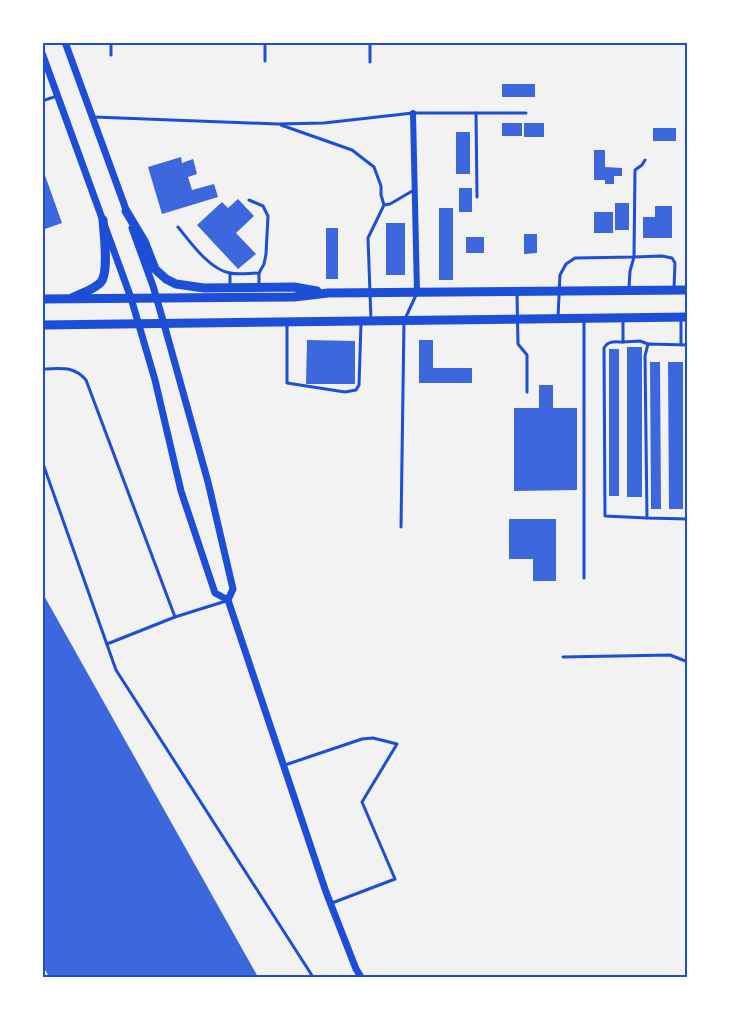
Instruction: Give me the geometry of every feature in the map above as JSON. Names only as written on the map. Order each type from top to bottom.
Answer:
[{"type":"main road","points":[[126,211],[144,241],[155,269],[166,279],[189,287],[294,287],[328,292],[371,293],[688,290]]},
{"type":"main road","points":[[70,299],[95,287],[103,280],[105,260],[103,220]]},
{"type":"main road","points":[[42,299],[294,297],[328,292]]},
{"type":"main road","points":[[42,325],[684,317]]},
{"type":"street","points":[[65,42],[157,298],[233,588],[228,600],[330,904],[361,977]]},
{"type":"street","points":[[42,53],[131,298],[181,491],[215,593],[228,600]]},
{"type":"street","points":[[413,113],[417,293]]},
{"type":"lane","points":[[111,42],[111,55]]},
{"type":"lane","points":[[265,42],[265,61]]},
{"type":"lane","points":[[370,42],[370,62]]},
{"type":"lane","points":[[42,101],[58,96]]},
{"type":"lane","points":[[92,117],[277,124],[324,123],[413,113],[526,113]]},
{"type":"lane","points":[[476,113],[477,197]]},
{"type":"lane","points":[[277,124],[352,150],[374,167],[381,186],[384,205],[368,238],[371,293],[359,385],[356,390],[345,392],[287,383],[287,322]]},
{"type":"lane","points":[[628,291],[635,238],[635,170],[645,160]]},
{"type":"lane","points":[[384,205],[415,190]]},
{"type":"lane","points":[[249,200],[263,206],[268,216],[266,254],[259,273],[259,287]]},
{"type":"lane","points":[[178,227],[198,252],[220,270],[230,273],[259,273]]},
{"type":"lane","points":[[558,319],[560,275],[566,264],[575,258],[662,256],[672,258],[675,263],[675,291]]},
{"type":"lane","points":[[230,273],[230,288]]},
{"type":"lane","points":[[517,292],[518,344],[527,355],[527,392]]},
{"type":"lane","points":[[401,527],[404,321],[417,293]]},
{"type":"lane","points":[[681,344],[684,317]]},
{"type":"lane","points":[[584,318],[584,578]]},
{"type":"lane","points":[[623,318],[623,342]]},
{"type":"lane","points":[[688,345],[648,344],[640,341],[610,342],[604,348],[605,516],[688,519]]},
{"type":"lane","points":[[647,518],[645,356],[648,344]]},
{"type":"lane","points":[[42,369],[74,370],[86,380],[175,616]]},
{"type":"lane","points":[[42,461],[116,670],[313,977]]},
{"type":"lane","points":[[107,644],[175,616],[228,600]]},
{"type":"lane","points":[[563,657],[670,654],[688,662]]},
{"type":"lane","points":[[283,766],[362,739],[373,738],[397,744],[362,802],[395,879],[330,904]]},
{"type":"building","points":[[502,84],[535,84],[535,97],[502,97]]},
{"type":"building","points":[[502,123],[522,123],[522,136],[502,136]]},
{"type":"building","points":[[524,123],[544,123],[544,137],[524,137]]},
{"type":"building","points":[[653,128],[676,128],[676,141],[653,141]]},
{"type":"building","points":[[456,132],[470,132],[470,174],[456,174]]},
{"type":"building","points":[[594,150],[605,150],[605,167],[622,168],[622,176],[614,176],[614,184],[605,184],[605,180],[594,180]]},
{"type":"building","points":[[181,157],[182,163],[193,159],[197,174],[188,177],[192,190],[214,184],[218,197],[162,214],[148,167]]},
{"type":"building","points":[[42,167],[62,223],[42,230]]},
{"type":"building","points":[[459,188],[472,188],[472,212],[459,212]]},
{"type":"building","points":[[238,199],[254,216],[236,233],[256,254],[238,269],[197,225],[222,202],[228,208]]},
{"type":"building","points":[[615,203],[629,203],[629,230],[615,230]]},
{"type":"building","points":[[655,206],[672,206],[672,238],[643,238],[643,217],[655,217]]},
{"type":"building","points":[[439,208],[453,208],[453,280],[439,280]]},
{"type":"building","points":[[594,212],[613,212],[613,233],[594,233]]},
{"type":"building","points":[[386,223],[405,223],[405,275],[386,275]]},
{"type":"building","points":[[326,228],[338,228],[338,279],[326,279]]},
{"type":"building","points":[[524,234],[537,234],[537,253],[524,254]]},
{"type":"building","points":[[466,237],[484,237],[484,253],[466,253]]},
{"type":"building","points":[[307,340],[355,341],[355,384],[306,384]]},
{"type":"building","points":[[419,340],[433,340],[433,368],[472,368],[472,383],[419,383]]},
{"type":"building","points":[[627,347],[642,347],[642,497],[627,497]]},
{"type":"building","points":[[609,349],[619,349],[619,496],[609,496]]},
{"type":"building","points":[[650,362],[660,362],[661,509],[651,509]]},
{"type":"building","points":[[668,362],[683,362],[683,509],[669,509]]},
{"type":"building","points":[[539,385],[553,385],[553,408],[577,408],[577,490],[514,491],[514,408],[539,408]]},
{"type":"building","points":[[509,519],[556,519],[556,581],[533,581],[533,559],[509,559]]},
{"type":"building","points":[[42,592],[258,977],[49,977],[42,964]]}]
